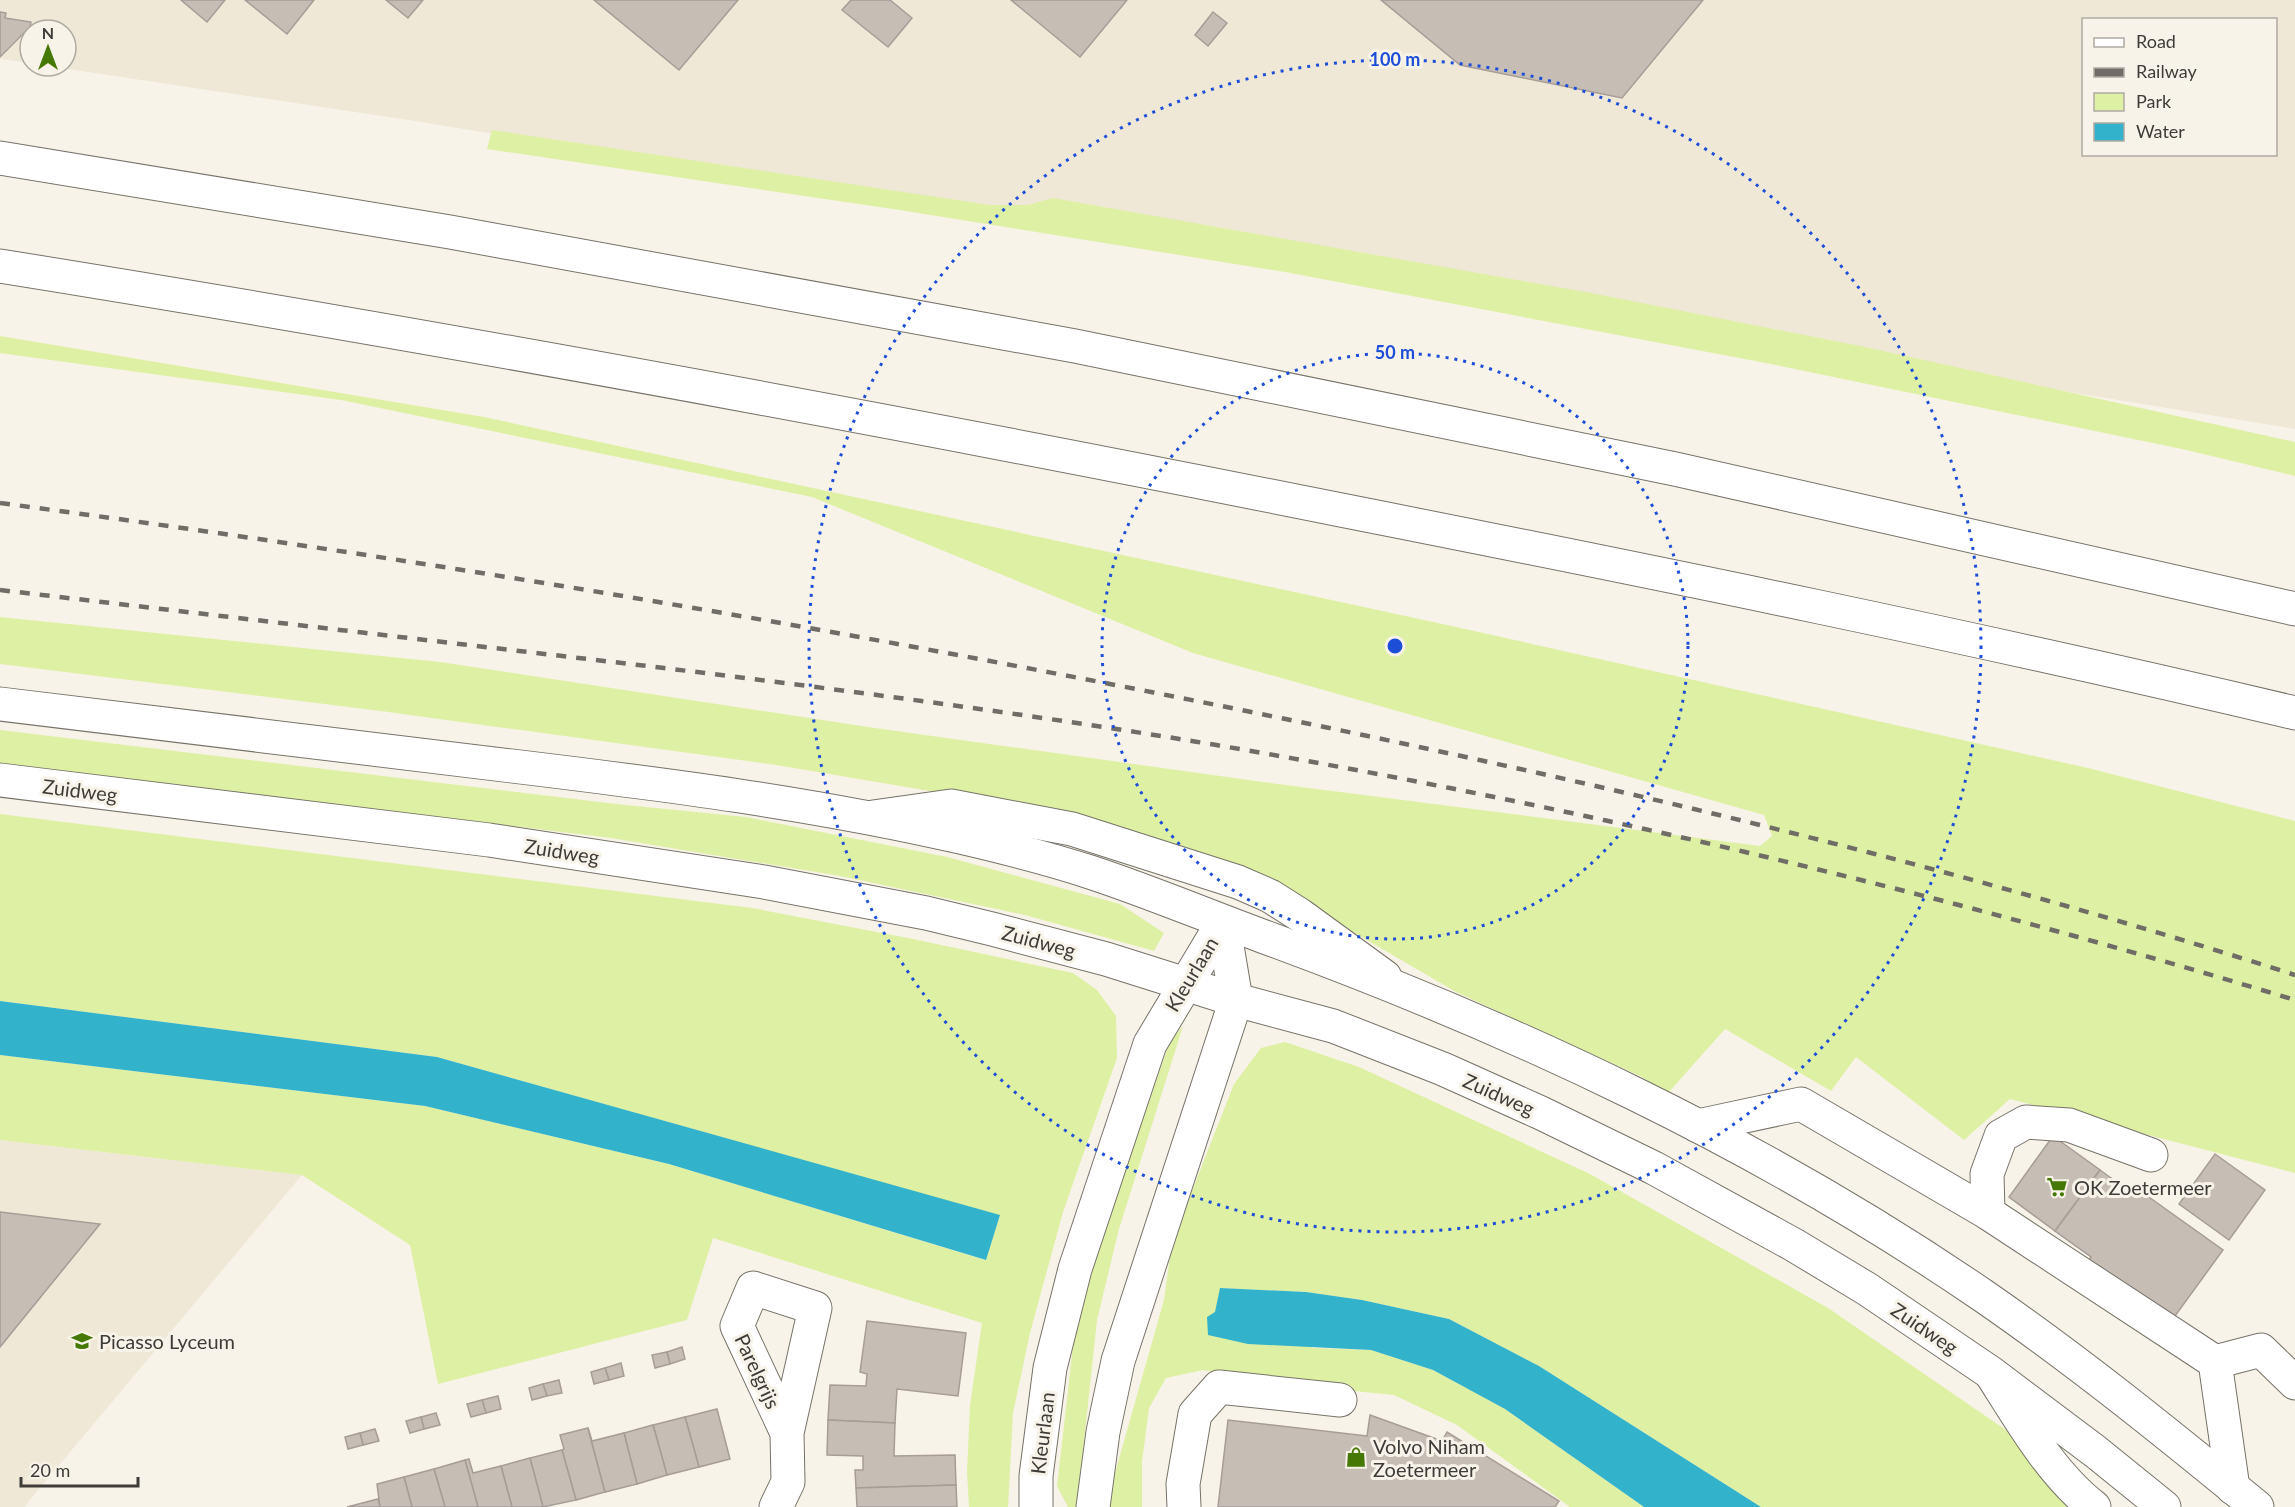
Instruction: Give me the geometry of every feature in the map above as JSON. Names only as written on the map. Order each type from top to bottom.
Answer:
[{"type":"main road","points":[[0,159],[450,232],[1064,343],[1675,469],[2295,609]]},
{"type":"main road","points":[[0,267],[513,354],[863,416],[1066,455],[1847,612],[2295,713]]},
{"type":"main road","points":[[0,704],[654,784],[867,818],[958,836],[1095,874],[1401,989],[1556,1056],[1698,1126],[1854,1214],[1985,1297],[2124,1399],[2245,1497]]},
{"type":"main road","name":"Zuidweg","points":[[0,780],[489,840],[764,882],[981,926],[1106,959],[1236,1000],[1332,1026],[1483,1086],[1609,1146],[1709,1197],[1812,1256],[1867,1289],[1991,1373],[2096,1452],[2164,1507]]},
{"type":"main road","points":[[867,818],[951,806],[1072,829],[1238,882],[1270,896],[1300,915],[1401,989]]},
{"type":"main road","name":"Kleurlaan","points":[[1036,1507],[1036,1476],[1050,1368],[1075,1269],[1150,1044],[1223,922]]},
{"type":"main road","name":"Kleurlaan","points":[[1093,1507],[1103,1432],[1118,1361],[1236,1000],[1223,922]]},
{"type":"main road","points":[[1698,1126],[1801,1104],[1988,1213],[2215,1362],[2245,1497]]},
{"type":"main road","points":[[1988,1213],[1987,1174],[2001,1136],[2026,1122],[2069,1125],[2151,1155]]},
{"type":"main road","points":[[2215,1362],[2261,1350],[2295,1383]]},
{"type":"main road","name":"Zuidweg","points":[[1991,1373],[2034,1442],[2079,1495],[2094,1507]]},
{"type":"main road","points":[[1184,1507],[1183,1484],[1196,1414],[1219,1387],[1340,1400]]},
{"type":"main road","name":"Parelgrijs","points":[[776,1507],[788,1482],[787,1433]]},
{"type":"shaded area","points":[[0,0],[2295,0],[2295,429],[415,121],[78,70],[78,18],[18,18],[18,61],[0,59]]},
{"type":"shaded area","name":"Picasso Lyceum","points":[[0,1140],[302,1175],[24,1507],[0,1507]]},
{"type":"green space","points":[[492,130],[990,205],[1028,205],[1053,198],[1591,293],[1865,347],[2295,442],[2295,476],[2182,449],[1771,364],[1285,272],[893,209],[487,149]]},
{"type":"green space","points":[[0,336],[484,417],[1447,625],[2088,768],[2295,821],[2295,1173],[2010,1099],[1964,1140],[1856,1057],[1831,1091],[1725,1029],[1668,1093],[1640,1076],[1456,992],[1247,870],[1115,827],[930,791],[776,765],[381,711],[0,664],[0,617],[440,662],[875,728],[1263,782],[1760,846],[1772,836],[1764,815],[1193,653],[812,497],[341,400],[0,353]]},
{"type":"green space","points":[[0,730],[616,804],[746,817],[947,857],[1120,904],[1164,933],[1154,951],[1025,915],[840,876],[611,838],[0,764]]},
{"type":"green space","points":[[0,814],[752,908],[1073,973],[1097,990],[1116,1016],[1117,1058],[1063,1212],[1030,1333],[1013,1413],[1008,1507],[969,1507],[967,1472],[970,1405],[982,1323],[713,1238],[687,1320],[438,1384],[410,1245],[302,1175],[0,1140],[0,1055],[425,1106],[669,1164],[985,1260],[1000,1216],[437,1057],[0,1001]]},
{"type":"green space","points":[[1183,1026],[1119,1229],[1097,1320],[1077,1507],[1068,1507],[1057,1486],[1075,1329],[1101,1239],[1170,1041]]},
{"type":"green space","points":[[1285,1042],[1359,1067],[1590,1174],[1828,1308],[2044,1456],[2111,1507],[1761,1507],[1539,1366],[1449,1319],[1362,1300],[1306,1292],[1220,1288],[1312,1348],[1371,1350],[1433,1370],[1505,1409],[1644,1507],[1570,1507],[1457,1425],[1394,1395],[1293,1385],[1203,1370],[1166,1378],[1149,1408],[1142,1462],[1142,1507],[1108,1507],[1107,1501],[1164,1300],[1172,1242],[1234,1084],[1261,1048]]},
{"type":"water","points":[[0,1001],[437,1057],[1000,1215],[986,1260],[669,1164],[425,1106],[0,1055]]},
{"type":"water","points":[[1220,1288],[1306,1292],[1362,1300],[1449,1319],[1539,1366],[1761,1507],[1644,1507],[1505,1409],[1433,1370],[1371,1350],[1248,1344],[1208,1335],[1207,1317],[1215,1312]]},
{"type":"building","points":[[181,0],[225,0],[207,22]]},
{"type":"building","points":[[245,0],[314,0],[287,34]]},
{"type":"building","points":[[386,0],[423,0],[408,18]]},
{"type":"building","points":[[594,0],[738,0],[679,70]]},
{"type":"building","points":[[851,0],[890,0],[912,18],[888,47],[842,10]]},
{"type":"building","points":[[1011,0],[1127,0],[1080,57]]},
{"type":"building","points":[[1381,0],[1703,0],[1622,98],[1460,65]]},
{"type":"building","points":[[0,12],[6,13],[5,18],[18,20],[18,39],[0,57]]},
{"type":"building","points":[[1213,12],[1227,23],[1208,46],[1195,35]]},
{"type":"building","points":[[2053,1136],[2100,1170],[2055,1231],[2009,1197]]},
{"type":"building","points":[[2215,1154],[2265,1190],[2229,1240],[2179,1204]]},
{"type":"building","points":[[2100,1170],[2136,1196],[2139,1190],[2223,1250],[2159,1338],[2076,1278],[2091,1257],[2055,1231]]},
{"type":"building","points":[[0,1212],[100,1224],[0,1347]]},
{"type":"building","points":[[867,1321],[966,1333],[958,1396],[897,1389],[895,1423],[828,1420],[830,1385],[866,1386],[867,1374],[860,1372]]},
{"type":"building","points":[[682,1347],[685,1359],[670,1364],[667,1352]]},
{"type":"building","points":[[667,1352],[670,1364],[655,1368],[652,1355]]},
{"type":"building","points":[[621,1363],[624,1376],[609,1380],[605,1368]]},
{"type":"building","points":[[605,1368],[609,1380],[594,1384],[591,1372]]},
{"type":"building","points":[[559,1380],[562,1393],[547,1396],[543,1384]]},
{"type":"building","points":[[543,1384],[547,1396],[532,1400],[529,1388]]},
{"type":"building","points":[[498,1396],[501,1409],[486,1413],[482,1400]]},
{"type":"building","points":[[482,1400],[486,1413],[471,1417],[467,1404]]},
{"type":"building","points":[[717,1409],[730,1459],[699,1467],[685,1417]]},
{"type":"building","points":[[436,1413],[440,1425],[424,1429],[421,1417]]},
{"type":"building","name":"Volvo Niham Zoetermeer","points":[[1370,1415],[1442,1441],[1447,1432],[1559,1501],[1555,1507],[1218,1507],[1228,1420],[1367,1436]]},
{"type":"building","points":[[421,1417],[424,1429],[410,1433],[406,1421]]},
{"type":"building","points":[[685,1417],[699,1467],[667,1475],[653,1425]]},
{"type":"building","points":[[828,1420],[895,1423],[894,1456],[955,1455],[956,1485],[856,1488],[855,1470],[863,1470],[863,1456],[827,1455]]},
{"type":"building","points":[[653,1425],[667,1475],[637,1484],[624,1433]]},
{"type":"building","points":[[588,1428],[605,1492],[576,1500],[560,1435]]},
{"type":"building","points":[[588,1428],[592,1441],[624,1433],[637,1484],[605,1492]]},
{"type":"building","points":[[375,1429],[379,1441],[363,1445],[360,1433]]},
{"type":"building","points":[[360,1433],[363,1445],[348,1449],[345,1437]]},
{"type":"building","points":[[562,1450],[576,1500],[543,1507],[530,1458]]},
{"type":"building","points":[[530,1458],[543,1507],[512,1507],[501,1466]]},
{"type":"building","points":[[469,1459],[473,1473],[501,1466],[512,1507],[478,1507],[465,1460]]},
{"type":"building","points":[[465,1460],[478,1507],[445,1507],[434,1469]]},
{"type":"building","points":[[434,1469],[445,1507],[412,1507],[404,1477]]},
{"type":"building","points":[[404,1477],[412,1507],[380,1507],[377,1484]]},
{"type":"building","points":[[956,1485],[957,1507],[857,1507],[856,1488]]},
{"type":"building","points":[[378,1499],[380,1507],[347,1507]]},
{"type":"railway","points":[[0,503],[577,588],[1008,664],[1296,721],[1584,783],[1870,853],[2012,891],[2295,975]]},
{"type":"railway","points":[[0,590],[804,686],[1153,735],[1358,770],[1628,825],[1763,856],[2030,924],[2295,1000]]},
{"type":"place","name":"OK Zoetermeer","points":[[2057,1187]]},
{"type":"place","name":"Picasso Lyceum","points":[[82,1341]]},
{"type":"place","name":"Volvo Niham Zoetermeer","points":[[1356,1457]]}]
